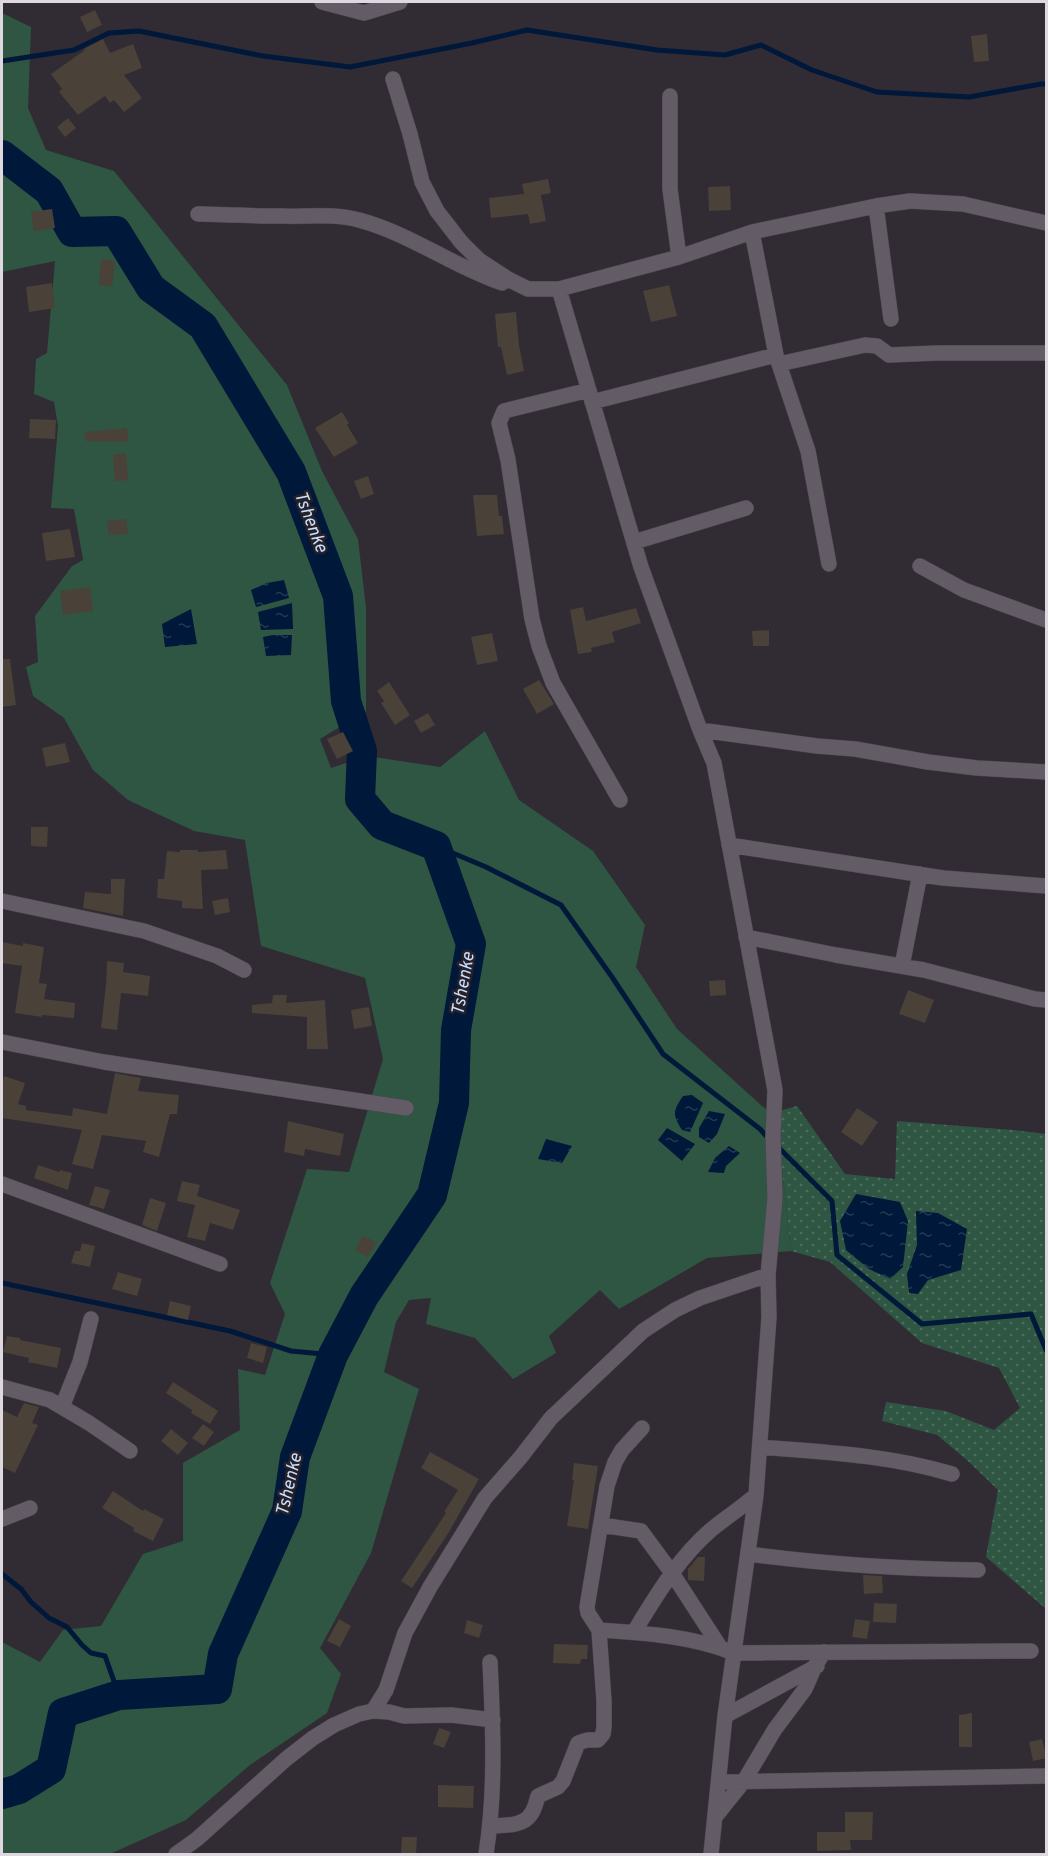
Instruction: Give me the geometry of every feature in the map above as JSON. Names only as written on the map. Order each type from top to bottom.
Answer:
[{"type":"street","points":[[322,2],[364,13],[400,2]]},
{"type":"street","points":[[393,79],[422,182],[437,211],[461,242],[479,260],[528,289]]},
{"type":"street","points":[[670,96],[670,189],[679,257]]},
{"type":"street","points":[[198,214],[320,215],[357,219],[418,242],[495,280],[528,289],[558,290],[679,257],[752,232],[910,201],[963,204],[1047,223]]},
{"type":"street","points":[[876,206],[891,319]]},
{"type":"street","points":[[752,232],[777,359],[808,451],[829,564]]},
{"type":"street","points":[[558,290],[634,542],[700,730],[714,763],[775,1090],[773,1137],[775,1198],[768,1275],[769,1317],[756,1495],[748,1554],[727,1650],[725,1716],[711,1854]]},
{"type":"street","points":[[620,800],[557,691],[539,646],[532,619],[508,460],[499,423],[504,411],[777,359],[865,345],[877,346],[889,356],[937,353],[1047,353]]},
{"type":"street","points":[[634,542],[746,508]]},
{"type":"street","points":[[920,566],[964,590],[1047,620]]},
{"type":"street","points":[[700,730],[977,768],[1047,772]]},
{"type":"street","points":[[729,845],[943,878],[1047,886]]},
{"type":"street","points":[[902,966],[920,874]]},
{"type":"street","points":[[2,902],[144,931],[217,956],[244,970]]},
{"type":"street","points":[[746,937],[837,956],[902,966],[1047,1000]]},
{"type":"street","points":[[2,1042],[104,1062],[406,1107]]},
{"type":"street","points":[[2,1184],[220,1264]]},
{"type":"street","points":[[381,1712],[405,1634],[435,1579],[485,1498],[552,1418],[643,1331],[675,1310],[700,1298],[768,1275]]},
{"type":"street","points":[[62,1407],[80,1362],[92,1319]]},
{"type":"street","points":[[2,1387],[50,1400],[130,1451]]},
{"type":"street","points":[[490,1826],[514,1824],[528,1818],[533,1813],[538,1796],[558,1787],[563,1781],[578,1743],[598,1740],[601,1736],[604,1727],[604,1701],[599,1630],[588,1613],[587,1607],[607,1486],[615,1462],[622,1450],[642,1428]]},
{"type":"street","points":[[760,1447],[909,1462],[951,1474]]},
{"type":"street","points":[[634,1632],[672,1573],[712,1530],[756,1495]]},
{"type":"street","points":[[2,1519],[30,1508]]},
{"type":"street","points":[[601,1525],[641,1531],[727,1650]]},
{"type":"street","points":[[748,1554],[790,1560],[912,1569],[978,1570]]},
{"type":"street","points":[[599,1630],[634,1632],[705,1643],[727,1650],[824,1652],[1031,1650]]},
{"type":"street","points":[[725,1716],[815,1666],[864,1651]]},
{"type":"street","points":[[715,1817],[744,1781],[775,1729],[804,1689],[824,1652]]},
{"type":"street","points":[[486,1854],[490,1826],[493,1720],[490,1662]]},
{"type":"street","points":[[176,1854],[198,1839],[286,1759],[313,1738],[334,1725],[359,1714],[381,1712],[404,1716],[451,1714],[493,1720]]},
{"type":"street","points":[[719,1782],[1047,1776]]},
{"type":"green space","points":[[2,13],[31,27],[28,108],[46,150],[114,171],[287,385],[322,471],[358,539],[366,608],[366,711],[320,739],[331,768],[367,756],[440,767],[485,731],[519,800],[593,851],[645,925],[636,967],[677,1029],[772,1113],[780,1150],[791,1251],[707,1258],[619,1309],[600,1290],[549,1336],[556,1353],[513,1379],[475,1338],[426,1324],[431,1298],[409,1300],[396,1322],[384,1372],[419,1389],[371,1553],[320,1648],[341,1674],[327,1713],[250,1765],[186,1820],[110,1854],[2,1854],[2,1642],[40,1662],[63,1630],[101,1626],[143,1554],[183,1541],[183,1463],[240,1430],[238,1369],[265,1375],[285,1314],[270,1283],[307,1169],[349,1172],[383,1059],[365,978],[261,946],[245,840],[194,831],[128,800],[93,770],[64,718],[33,696],[26,667],[38,662],[35,616],[72,566],[83,560],[74,509],[51,508],[58,426],[54,402],[34,394],[36,359],[47,353],[55,261],[2,272]]},
{"type":"green space","points":[[797,1106],[845,1174],[895,1179],[897,1121],[1046,1134],[1046,1609],[986,1557],[998,1490],[937,1435],[882,1421],[886,1402],[946,1411],[994,1430],[1020,1408],[999,1368],[922,1343],[830,1262],[791,1251],[780,1150],[772,1113]]},
{"type":"water","points":[[284,580],[289,598],[256,607],[251,590],[267,583]]},
{"type":"water","points":[[292,603],[293,629],[261,630],[258,612]]},
{"type":"water","points":[[191,609],[197,644],[165,647],[162,624]]},
{"type":"water","points":[[292,635],[291,655],[266,656],[263,637]]},
{"type":"water","points":[[692,1095],[703,1103],[690,1132],[682,1130],[675,1113],[683,1096]]},
{"type":"water","points":[[709,1111],[725,1114],[717,1134],[709,1143],[699,1137],[699,1128]]},
{"type":"water","points":[[667,1128],[695,1144],[682,1161],[658,1140]]},
{"type":"water","points":[[546,1139],[572,1146],[562,1163],[538,1159]]},
{"type":"water","points":[[729,1146],[740,1153],[726,1166],[724,1173],[708,1172],[715,1158]]},
{"type":"water","points":[[856,1194],[900,1202],[908,1221],[903,1267],[890,1279],[869,1269],[846,1250],[840,1221]]},
{"type":"water","points":[[916,1211],[938,1213],[967,1229],[961,1270],[928,1280],[918,1294],[909,1293],[907,1274],[917,1245]]},
{"type":"building","points":[[95,10],[102,25],[87,32],[80,17]]},
{"type":"building","points":[[987,34],[989,61],[974,62],[971,36]]},
{"type":"building","points":[[103,39],[110,53],[133,44],[142,68],[124,75],[142,98],[124,112],[114,100],[110,103],[105,96],[78,115],[59,92],[62,89],[51,74],[84,49]]},
{"type":"building","points":[[68,118],[76,128],[65,137],[57,127]]},
{"type":"building","points":[[548,179],[551,193],[541,195],[546,221],[530,224],[528,214],[491,218],[489,198],[524,194],[522,184]]},
{"type":"building","points":[[730,186],[731,210],[709,211],[708,187]]},
{"type":"building","points":[[52,209],[55,228],[34,231],[31,212]]},
{"type":"building","points":[[101,259],[115,261],[112,286],[99,285]]},
{"type":"building","points":[[52,283],[55,308],[29,312],[26,287]]},
{"type":"building","points":[[669,285],[677,316],[651,322],[643,291]]},
{"type":"building","points":[[516,312],[524,371],[507,375],[501,347],[498,347],[495,314]]},
{"type":"building","points":[[342,412],[358,443],[334,457],[315,428]]},
{"type":"building","points":[[30,419],[56,420],[55,439],[29,438]]},
{"type":"building","points":[[127,428],[128,442],[85,441],[85,432]]},
{"type":"building","points":[[126,453],[128,480],[115,481],[113,455]]},
{"type":"building","points":[[368,476],[374,494],[361,499],[354,481]]},
{"type":"building","points":[[473,495],[497,495],[504,534],[477,536]]},
{"type":"building","points":[[126,519],[128,534],[109,535],[107,521]]},
{"type":"building","points":[[70,529],[75,557],[46,561],[42,533]]},
{"type":"building","points":[[90,587],[93,611],[63,615],[60,591]]},
{"type":"building","points":[[583,607],[586,621],[636,608],[641,623],[612,632],[615,642],[591,648],[592,652],[578,654],[570,610]]},
{"type":"building","points":[[769,630],[769,646],[753,646],[752,631]]},
{"type":"building","points":[[492,633],[498,661],[477,665],[471,637]]},
{"type":"building","points":[[2,659],[10,659],[16,705],[2,707]]},
{"type":"building","points":[[539,680],[554,704],[537,714],[523,689]]},
{"type":"building","points":[[389,682],[410,715],[395,725],[381,703],[384,701],[377,691]]},
{"type":"building","points":[[428,713],[435,725],[421,733],[414,721]]},
{"type":"building","points":[[343,732],[353,751],[337,759],[327,739]]},
{"type":"building","points":[[65,743],[70,762],[46,767],[42,748]]},
{"type":"building","points":[[31,827],[48,827],[47,847],[31,846]]},
{"type":"building","points":[[180,850],[198,850],[198,852],[226,850],[228,869],[201,870],[203,909],[182,908],[182,901],[157,898],[158,879],[164,879],[167,851],[180,852]]},
{"type":"building","points":[[111,879],[125,879],[123,916],[83,908],[85,892],[111,894]]},
{"type":"building","points":[[228,898],[230,912],[215,915],[212,901]]},
{"type":"building","points":[[2,942],[44,947],[39,983],[47,984],[44,999],[75,1003],[74,1018],[15,1013],[22,966],[2,963]]},
{"type":"building","points":[[107,961],[124,963],[123,972],[150,976],[148,996],[121,993],[117,1030],[101,1028]]},
{"type":"building","points":[[725,980],[726,995],[710,996],[709,981]]},
{"type":"building","points":[[908,990],[934,1000],[925,1023],[899,1014]]},
{"type":"building","points":[[273,995],[287,995],[286,1003],[325,1000],[328,1049],[307,1049],[307,1017],[252,1013],[252,1005],[272,1003]]},
{"type":"building","points":[[369,1007],[372,1026],[354,1029],[351,1010]]},
{"type":"building","points":[[115,1073],[141,1078],[138,1091],[179,1095],[177,1114],[170,1114],[159,1157],[143,1152],[146,1141],[102,1135],[93,1169],[72,1164],[82,1130],[2,1118],[4,1076],[25,1083],[18,1104],[26,1106],[26,1110],[72,1116],[73,1108],[107,1114]]},
{"type":"building","points":[[857,1108],[878,1122],[862,1146],[841,1132]]},
{"type":"building","points":[[288,1121],[344,1134],[340,1156],[305,1149],[304,1156],[284,1152]]},
{"type":"building","points":[[38,1165],[59,1172],[60,1170],[72,1173],[68,1190],[34,1178]]},
{"type":"building","points":[[182,1181],[200,1185],[197,1196],[240,1210],[233,1230],[210,1223],[205,1241],[187,1237],[195,1205],[177,1201]]},
{"type":"building","points":[[95,1186],[110,1190],[104,1209],[89,1205]]},
{"type":"building","points":[[150,1198],[166,1203],[157,1231],[142,1225]]},
{"type":"building","points":[[363,1236],[376,1242],[368,1257],[355,1250]]},
{"type":"building","points":[[82,1243],[95,1246],[90,1267],[71,1263],[75,1251],[80,1251]]},
{"type":"building","points":[[118,1272],[142,1279],[137,1296],[112,1289]]},
{"type":"building","points":[[170,1301],[191,1306],[188,1320],[167,1315]]},
{"type":"building","points":[[7,1336],[61,1348],[57,1368],[28,1362],[29,1358],[3,1352]]},
{"type":"building","points":[[251,1343],[267,1347],[263,1363],[247,1358]]},
{"type":"building","points":[[173,1382],[218,1411],[210,1424],[191,1413],[192,1410],[166,1393]]},
{"type":"building","points":[[24,1403],[39,1407],[32,1423],[38,1425],[15,1473],[2,1467],[2,1410],[17,1417]]},
{"type":"building","points":[[203,1424],[214,1432],[204,1446],[192,1438]]},
{"type":"building","points":[[171,1429],[188,1443],[178,1455],[161,1441]]},
{"type":"building","points":[[430,1452],[479,1479],[449,1532],[412,1588],[401,1581],[446,1513],[444,1512],[458,1490],[421,1468]]},
{"type":"building","points":[[574,1463],[598,1466],[588,1529],[567,1526],[574,1480],[572,1480]]},
{"type":"building","points":[[113,1491],[143,1511],[144,1509],[164,1519],[153,1541],[133,1531],[134,1528],[102,1508]]},
{"type":"building","points":[[698,1557],[705,1557],[704,1581],[688,1580],[688,1569]]},
{"type":"building","points":[[863,1575],[882,1576],[883,1593],[864,1594]]},
{"type":"building","points":[[874,1603],[897,1604],[896,1623],[873,1622]]},
{"type":"building","points":[[339,1619],[351,1626],[340,1647],[327,1641]]},
{"type":"building","points":[[855,1619],[870,1621],[867,1639],[852,1637]]},
{"type":"building","points":[[467,1620],[483,1625],[479,1638],[464,1633]]},
{"type":"building","points":[[554,1644],[588,1645],[587,1659],[581,1659],[580,1664],[553,1663]]},
{"type":"building","points":[[972,1713],[972,1747],[959,1747],[959,1715]]},
{"type":"building","points":[[439,1728],[451,1732],[444,1748],[433,1744]]},
{"type":"building","points":[[1042,1739],[1047,1758],[1033,1761],[1029,1742]]},
{"type":"building","points":[[438,1785],[474,1786],[473,1808],[438,1807]]},
{"type":"building","points":[[845,1812],[873,1812],[872,1840],[850,1840],[851,1850],[817,1851],[817,1832],[845,1832]]},
{"type":"building","points":[[402,1837],[417,1837],[416,1854],[401,1853]]},
{"type":"waterway","points":[[2,61],[74,50],[109,33],[139,31],[263,56],[350,67],[527,30],[657,50],[725,55],[761,45],[812,70],[877,92],[969,97],[1046,84]]},
{"type":"waterway","name":"Tshenke","points":[[2,155],[49,191],[72,232],[116,231],[151,288],[203,326],[291,472],[338,596],[346,701],[362,751],[360,799],[382,825],[436,846],[471,944],[456,1030],[454,1103],[432,1195],[364,1296],[333,1355],[295,1457],[287,1511],[223,1654],[217,1689],[119,1695],[63,1713],[51,1769],[19,1789],[2,1794]]},
{"type":"waterway","points":[[436,846],[486,867],[561,905],[663,1054],[760,1129],[769,1139]]},
{"type":"waterway","points":[[776,1145],[832,1201],[837,1255],[922,1324],[1031,1314],[1046,1350]]},
{"type":"waterway","points":[[2,1283],[230,1331],[291,1351],[333,1355]]},
{"type":"waterway","points":[[2,1574],[21,1589],[31,1602],[49,1618],[67,1627],[91,1653],[105,1656],[119,1695]]}]
